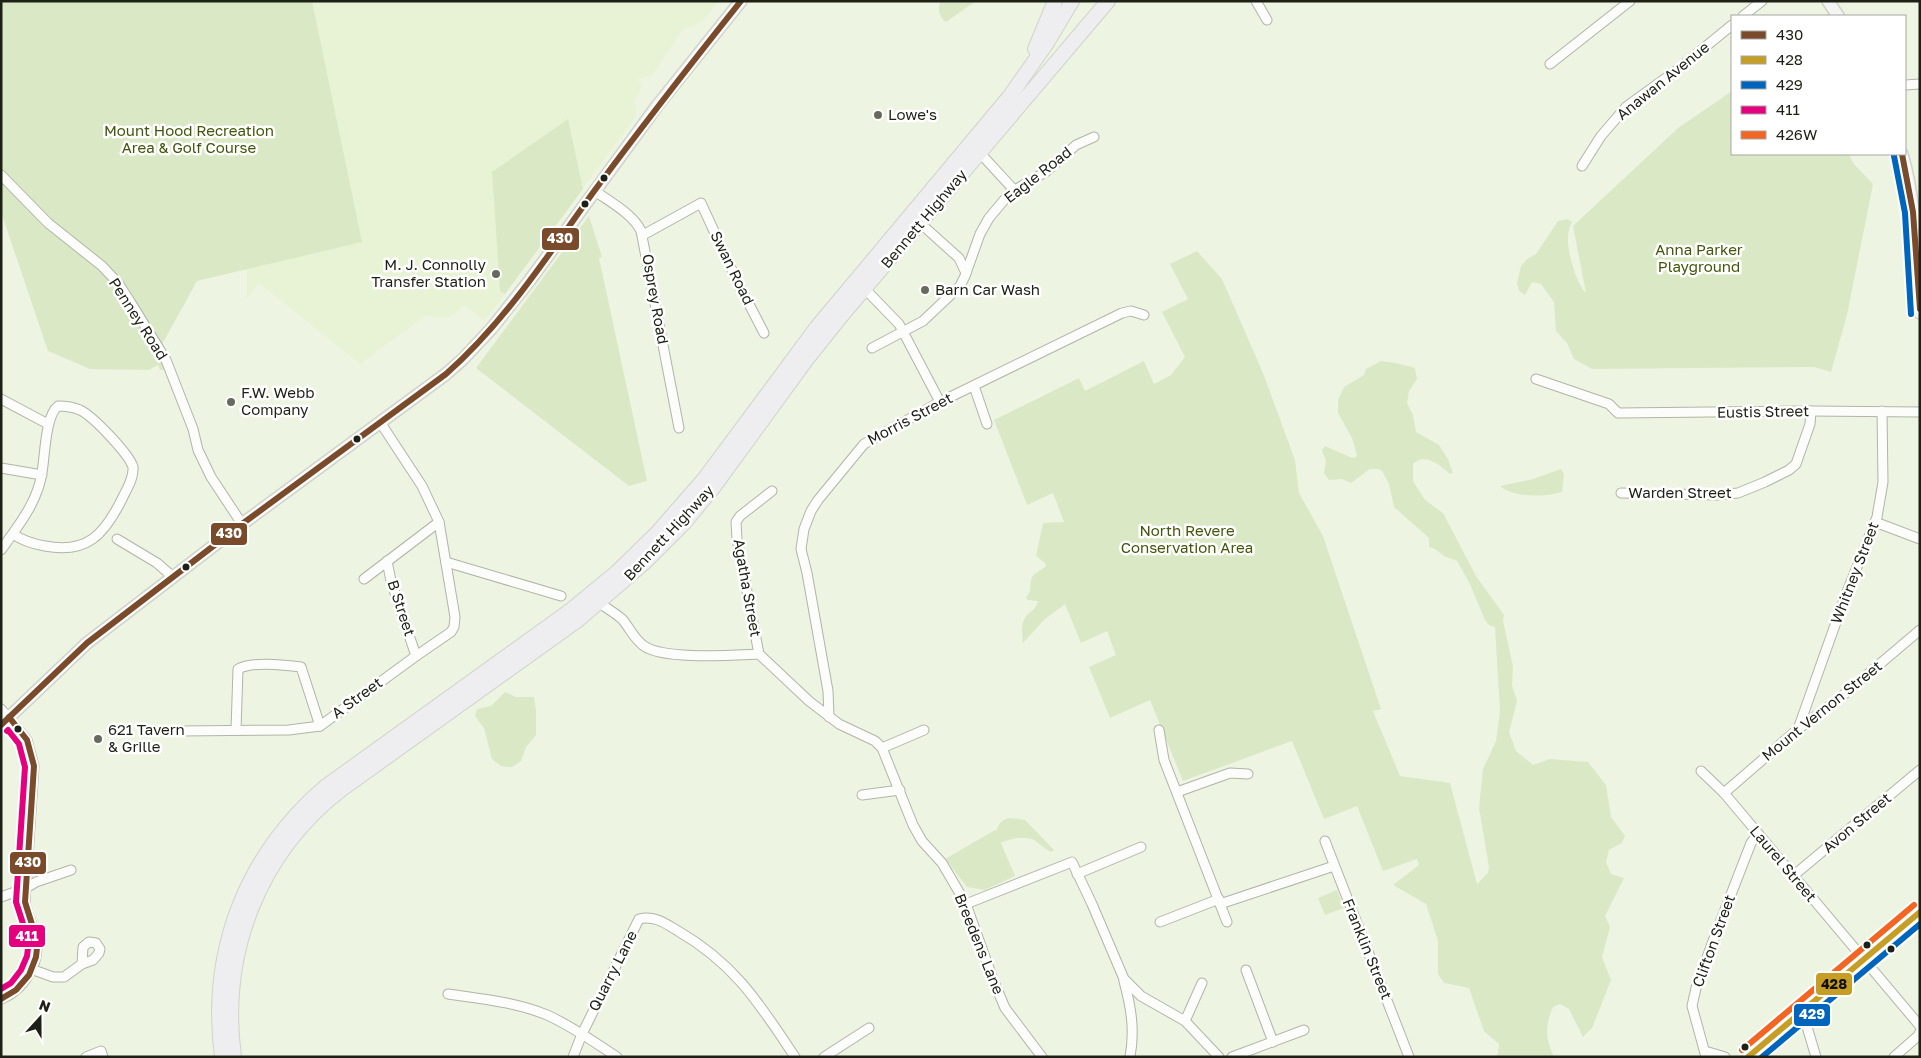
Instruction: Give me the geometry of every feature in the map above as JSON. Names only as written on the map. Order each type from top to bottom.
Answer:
[{"type":"highway","points":[[1022,79],[1054,1]]},
{"type":"highway","name":"Bennett Highway","points":[[222,1057],[219,1002],[221,972],[226,944],[249,883],[267,851],[284,828],[303,806],[325,787],[577,606],[616,574],[657,533],[705,478],[823,320],[985,128],[1047,43],[1072,1]]},
{"type":"highway","name":"Bennett Highway","points":[[234,1057],[231,999],[239,942],[259,889],[273,863],[290,840],[309,818],[342,789],[599,603],[650,558],[722,476],[807,359],[1108,1]]},
{"type":"main road","points":[[4,717],[87,643],[242,524],[446,374],[478,344],[517,296],[657,106],[741,1]]},
{"type":"main road","points":[[1828,1],[1837,15]]},
{"type":"main road","points":[[1902,155],[1912,203],[1920,312]]},
{"type":"main road","points":[[1748,1057],[1862,958],[1920,912]]},
{"type":"street","points":[[1256,1],[1267,20]]},
{"type":"street","points":[[1550,64],[1630,1]]},
{"type":"street","points":[[1744,15],[1762,1]]},
{"type":"street","name":"Anawan Avenue","points":[[1582,166],[1601,136],[1626,107],[1731,26]]},
{"type":"street","points":[[1906,86],[1920,84]]},
{"type":"street","name":"Eagle Road","points":[[872,348],[904,332],[929,316],[960,286],[980,234],[989,218],[1010,192],[1015,191],[1047,171],[1074,142],[1094,137]]},
{"type":"street","points":[[980,153],[1015,191]]},
{"type":"street","name":"Penney Road","points":[[1,175],[48,223],[102,266],[118,283],[156,340],[166,360],[193,429],[198,450],[211,477],[242,524]]},
{"type":"street","name":"Osprey Road","points":[[595,191],[635,222],[643,235],[679,428]]},
{"type":"street","name":"Swan Road","points":[[643,235],[701,203],[737,281],[764,333]]},
{"type":"street","points":[[920,223],[958,258],[966,272]]},
{"type":"street","points":[[865,289],[892,315],[904,332],[940,402]]},
{"type":"street","name":"Morris Street","points":[[830,717],[828,691],[802,554],[804,530],[811,511],[818,500],[862,446],[940,402],[1122,313],[1131,311],[1144,315]]},
{"type":"street","name":"Eustis Street","points":[[1536,379],[1609,404],[1618,413],[1811,410],[1920,412]]},
{"type":"street","points":[[974,386],[987,424]]},
{"type":"street","points":[[1,399],[48,424]]},
{"type":"street","points":[[2,547],[13,534],[32,504],[42,475],[48,424],[53,411],[56,407],[67,406],[79,410],[99,425],[132,464],[134,472],[131,481],[103,531],[89,541],[64,549],[31,543],[13,534]]},
{"type":"street","name":"Warden Street","points":[[1621,493],[1717,495],[1738,493],[1765,482],[1789,470],[1796,464],[1810,424],[1811,410]]},
{"type":"street","name":"Whitney Street","points":[[1798,729],[1845,597],[1875,522],[1883,482],[1882,411]]},
{"type":"street","points":[[380,422],[422,486],[439,522],[446,562],[561,596]]},
{"type":"street","points":[[1,468],[42,475]]},
{"type":"street","name":"Agatha Street","points":[[759,654],[737,540],[736,522],[740,516],[772,491]]},
{"type":"street","name":"B Street","points":[[364,578],[439,522]]},
{"type":"street","points":[[1875,522],[1920,539]]},
{"type":"street","points":[[118,539],[157,563],[173,577]]},
{"type":"street","name":"B Street","points":[[387,561],[391,581],[416,656]]},
{"type":"street","name":"A Street","points":[[180,731],[289,730],[320,726],[451,632],[454,627],[455,616],[446,562]]},
{"type":"street","points":[[599,603],[622,619],[633,637],[646,647],[673,654],[759,654],[810,701],[839,724],[875,741],[882,748],[924,730]]},
{"type":"street","name":"Mount Vernon Street","points":[[1724,793],[1798,729],[1835,702],[1920,630]]},
{"type":"street","points":[[236,730],[238,670],[245,666],[280,665],[301,668],[304,671],[320,726]]},
{"type":"street","points":[[1,999],[10,996],[28,976],[37,950],[36,939],[26,911],[34,766],[27,740],[4,717]]},
{"type":"street","points":[[1159,730],[1164,760],[1227,922]]},
{"type":"street","name":"Breedens Lane","points":[[882,748],[913,825],[922,841],[942,863],[966,904],[1005,1008],[1042,1057]]},
{"type":"street","name":"Avon Street","points":[[1793,876],[1920,770]]},
{"type":"street","name":"Laurel Street","points":[[1701,771],[1724,793],[1920,1026]]},
{"type":"street","points":[[1177,792],[1230,773],[1248,774]]},
{"type":"street","points":[[862,795],[900,790]]},
{"type":"street","name":"Clifton Street","points":[[1725,1057],[1706,1054],[1692,1006],[1696,988],[1716,933],[1751,843],[1758,834]]},
{"type":"street","name":"Franklin Street","points":[[1324,840],[1410,1057]]},
{"type":"street","points":[[1078,874],[1141,847]]},
{"type":"street","points":[[966,904],[1072,862],[1124,979],[1132,1011],[1133,1040],[1130,1057]]},
{"type":"street","points":[[1160,922],[1334,866]]},
{"type":"street","points":[[1,897],[26,888],[36,882],[72,870]]},
{"type":"street","name":"Quarry Lane","points":[[573,1057],[582,1034],[639,919],[648,916],[659,920],[693,940],[738,977],[760,1004],[795,1057]]},
{"type":"street","points":[[31,969],[44,975],[59,978],[71,973],[82,964]]},
{"type":"street","points":[[1246,970],[1273,1042]]},
{"type":"street","points":[[1124,979],[1141,996],[1185,1021],[1219,1057]]},
{"type":"street","points":[[1185,1021],[1202,983]]},
{"type":"street","points":[[448,994],[528,1009],[557,1020],[617,1057]]},
{"type":"street","points":[[1802,1010],[1816,1057]]},
{"type":"street","points":[[824,1057],[869,1028]]},
{"type":"street","points":[[1232,1057],[1304,1030]]},
{"type":"street","points":[[1894,1057],[1920,1032]]},
{"type":"street","points":[[86,1057],[102,1054]]},
{"type":"shaded area","points":[[312,1],[719,1],[702,22],[682,30],[652,75],[636,80],[643,84],[634,102],[636,116],[583,189],[568,120],[492,172],[500,291],[505,294],[484,321],[465,305],[448,318],[425,316],[360,364],[259,283],[247,298],[247,259],[301,14]]},
{"type":"green space","name":"Mount Hood Recreation Area & Golf Course","points":[[1,1],[312,1],[362,242],[197,281],[160,348],[165,370],[160,370],[158,365],[149,370],[90,369],[48,351],[1,212]]},
{"type":"green space","points":[[941,1],[976,1],[946,22],[939,13]]},
{"type":"green space","name":"Anna Parker Playground","points":[[1731,92],[1731,155],[1849,155],[1853,163],[1873,184],[1847,315],[1831,372],[1814,367],[1592,369],[1574,359],[1567,343],[1556,331],[1554,302],[1541,284],[1532,282],[1525,295],[1519,291],[1517,283],[1521,266],[1527,259],[1536,254],[1558,221],[1567,219],[1572,222],[1568,237],[1571,258],[1579,282],[1586,293],[1573,226],[1678,128]]},
{"type":"green space","points":[[568,119],[583,189],[505,294],[500,291],[492,172]]},
{"type":"green space","points":[[589,216],[602,257],[599,258],[647,481],[629,486],[476,368]]},
{"type":"green space","name":"North Revere Conservation Area","points":[[1197,251],[1222,279],[1263,373],[1295,460],[1299,493],[1323,536],[1381,709],[1373,711],[1400,776],[1450,783],[1477,884],[1488,873],[1489,867],[1479,808],[1483,769],[1496,741],[1500,711],[1495,627],[1489,625],[1485,620],[1469,582],[1457,561],[1429,547],[1429,538],[1394,507],[1389,484],[1382,471],[1370,469],[1351,483],[1342,479],[1329,480],[1324,473],[1326,461],[1322,450],[1325,446],[1350,457],[1355,458],[1357,455],[1352,438],[1338,413],[1338,400],[1344,387],[1364,375],[1366,369],[1381,361],[1415,368],[1417,379],[1409,391],[1407,403],[1413,415],[1416,432],[1439,445],[1448,459],[1453,473],[1450,474],[1432,461],[1422,459],[1413,464],[1413,481],[1425,500],[1443,513],[1476,576],[1504,615],[1503,621],[1513,666],[1512,685],[1517,701],[1509,732],[1516,751],[1533,765],[1550,759],[1588,762],[1606,785],[1611,817],[1625,836],[1622,843],[1609,850],[1606,862],[1611,874],[1624,878],[1605,916],[1610,927],[1602,957],[1611,980],[1592,1028],[1583,1037],[1569,1009],[1560,1004],[1553,1007],[1547,1032],[1554,1057],[1496,1057],[1499,1044],[1484,1031],[1469,988],[1444,983],[1438,974],[1438,941],[1426,904],[1393,885],[1419,865],[1417,859],[1383,871],[1357,806],[1324,819],[1292,741],[1183,781],[1150,700],[1110,718],[1089,667],[1116,655],[1107,631],[1081,643],[1065,604],[1044,620],[1023,643],[1022,628],[1025,617],[1033,610],[1038,601],[1026,598],[1032,577],[1046,566],[1036,556],[1043,523],[1064,522],[1053,493],[1027,505],[994,420],[1079,378],[1085,391],[1144,361],[1154,384],[1171,375],[1185,357],[1162,312],[1188,299],[1170,264]]},
{"type":"green space","points":[[1561,469],[1564,474],[1562,492],[1547,495],[1530,495],[1513,493],[1500,486],[1533,479]]},
{"type":"green space","points":[[505,692],[516,697],[534,697],[536,711],[536,735],[526,747],[521,761],[512,767],[501,766],[492,759],[484,728],[475,716],[477,709],[491,706]]},
{"type":"green space","points":[[1010,818],[1025,820],[1054,850],[1051,852],[1034,840],[1026,838],[1017,838],[1001,843],[1015,876],[985,890],[967,887],[945,859],[996,831],[1001,822]]},
{"type":"green space","points":[[1337,890],[1344,908],[1325,915],[1318,898]]},
{"type":"transit line","name":"430","points":[[1,725],[87,643],[242,524],[446,374],[467,354],[524,288],[628,145],[741,1]]},
{"type":"transit line","name":"430","points":[[1902,155],[1913,212],[1920,309]]},
{"type":"transit line","name":"429","points":[[1894,156],[1905,213],[1911,314]]},
{"type":"transit line","name":"430","points":[[1,999],[16,990],[29,975],[36,957],[37,948],[35,934],[25,902],[34,766],[27,740],[9,717]]},
{"type":"transit line","name":"411","points":[[1,989],[11,983],[21,970],[28,948],[27,936],[16,902],[25,767],[19,744],[7,731]]},
{"type":"transit line","name":"426W","points":[[1742,1050],[1914,905]]},
{"type":"transit line","name":"428","points":[[1748,1057],[1920,912]]},
{"type":"transit line","name":"429","points":[[1762,1057],[1920,924]]},
{"type":"place","name":"Lowe's","points":[[878,115]]},
{"type":"place","name":"M. J. Connolly Transfer Station","points":[[496,274]]},
{"type":"place","name":"Barn Car Wash","points":[[925,290]]},
{"type":"place","name":"F.W. Webb Company","points":[[231,402]]},
{"type":"place","name":"621 Tavern & Grille","points":[[98,739]]}]
